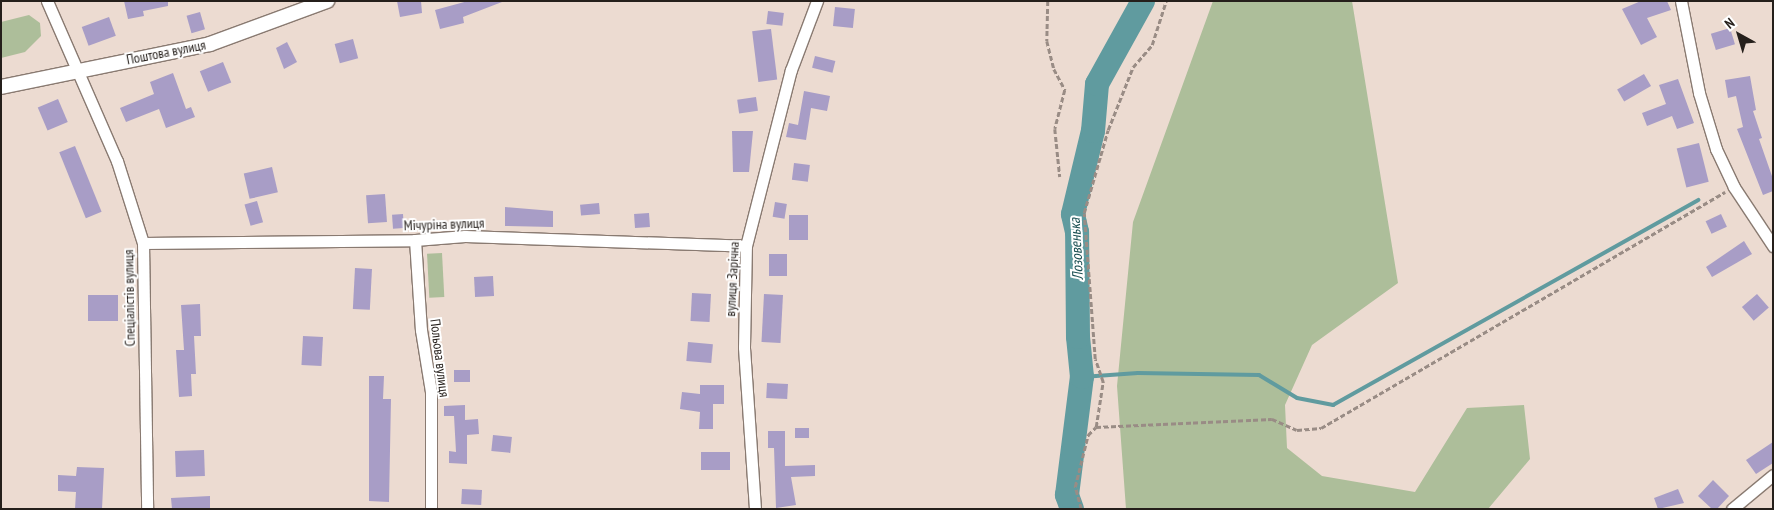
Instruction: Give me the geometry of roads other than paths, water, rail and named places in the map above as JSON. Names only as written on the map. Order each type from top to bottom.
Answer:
[{"type":"street","name":"Спеціалістів вулиця","points":[[47,1],[120,170],[143,244],[147,509]]},
{"type":"street","name":"Поштова вулиця","points":[[1,87],[210,44],[327,1]]},
{"type":"street","name":"вулиця Зарічна","points":[[755,509],[744,347],[746,246],[791,70],[817,1]]},
{"type":"street","points":[[1681,1],[1698,93],[1716,149],[1734,187],[1773,246]]},
{"type":"street","name":"Мічуріна вулиця","points":[[143,244],[512,237],[746,246]]},
{"type":"street","name":"Польова вулиця","points":[[415,240],[421,330],[431,392],[431,509]]},
{"type":"street","points":[[1732,509],[1773,475]]},
{"type":"waterway","name":"Лозовенька","points":[[1072,509],[1067,495],[1082,377],[1078,337],[1077,232],[1073,214],[1093,131],[1097,84],[1143,1]]},
{"type":"waterway","points":[[1082,377],[1138,373],[1259,375],[1297,398],[1333,405],[1698,200]]}]
